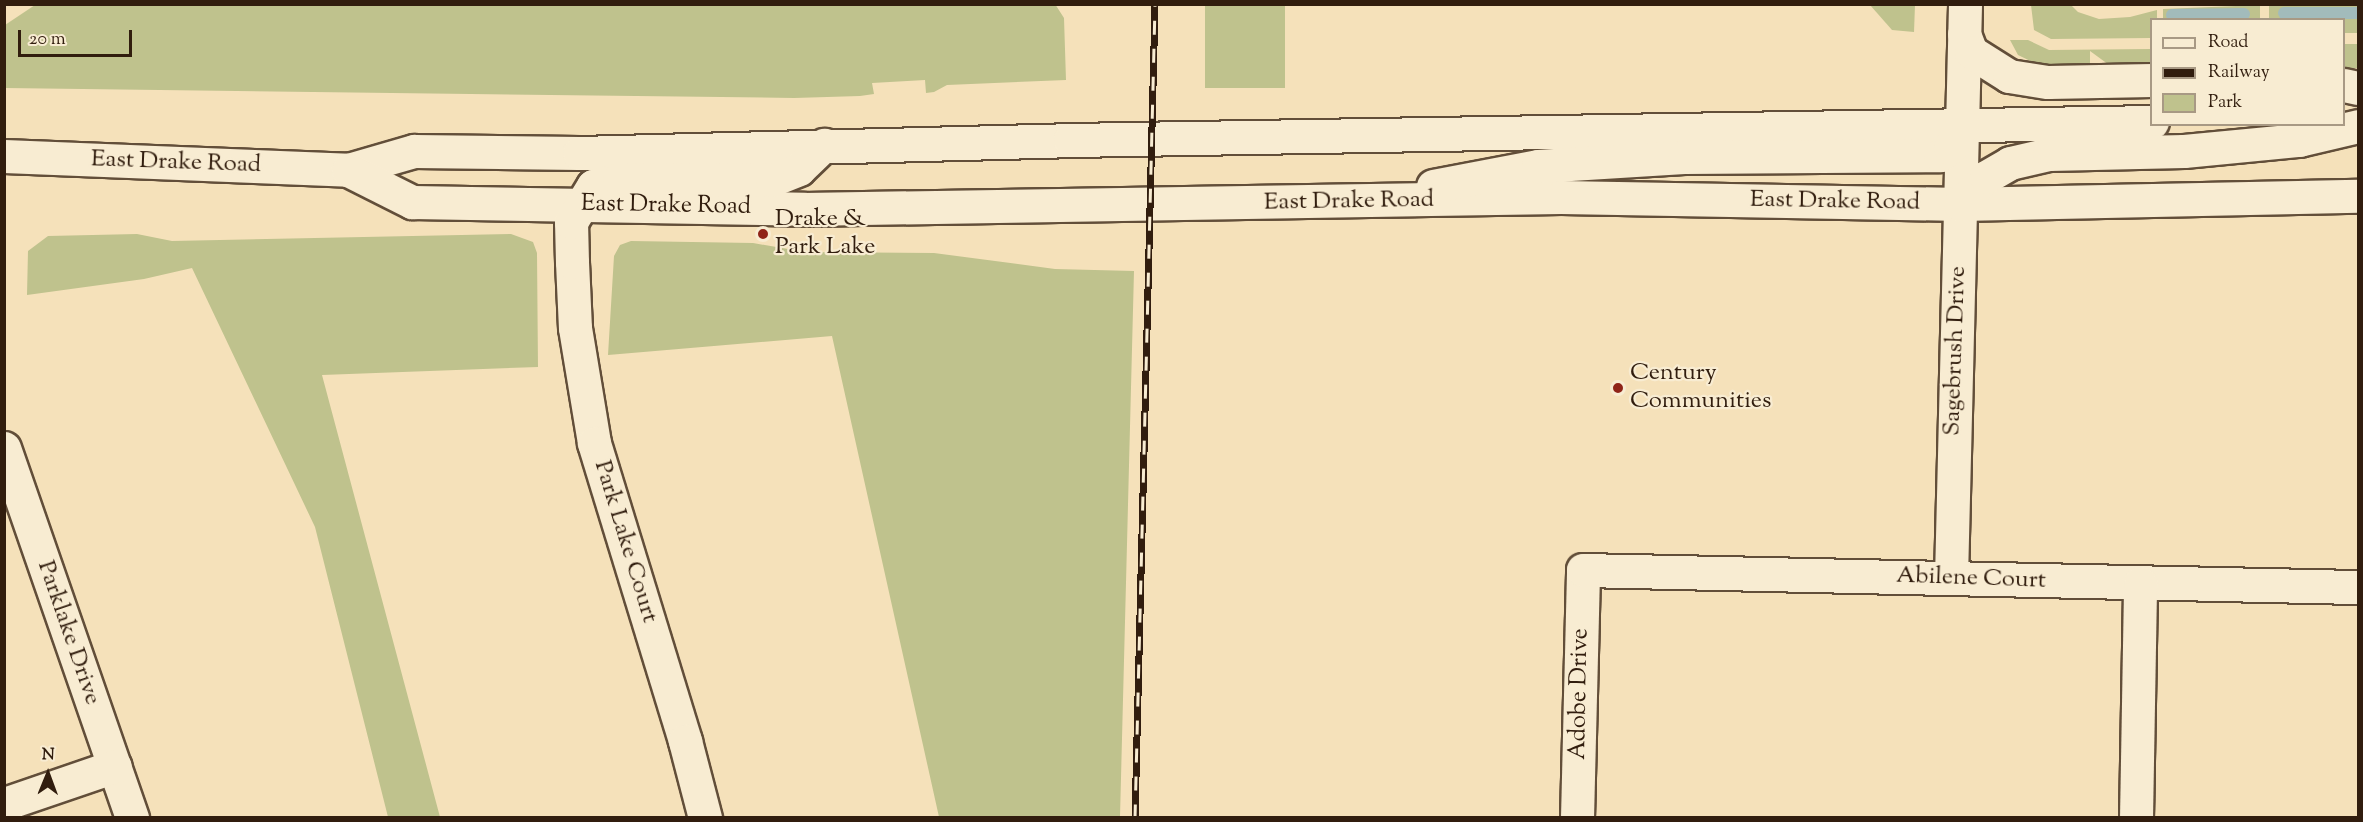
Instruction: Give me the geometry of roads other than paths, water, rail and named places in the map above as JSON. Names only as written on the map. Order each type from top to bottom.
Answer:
[{"type":"main road","points":[[1965,19],[1971,52],[2009,76],[2048,82],[2150,80]]},
{"type":"main road","name":"Sagebrush Drive","points":[[1951,578],[1965,19]]},
{"type":"main road","name":"East Drake Road","points":[[4,156],[348,170],[414,151],[579,153],[825,145],[2150,122]]},
{"type":"main road","points":[[1398,201],[1441,182],[1538,166],[1684,157],[1940,155],[1950,148],[1962,124]]},
{"type":"main road","points":[[1960,204],[1986,177],[2010,163],[2049,154],[2184,151],[2299,140],[2358,126]]},
{"type":"main road","points":[[579,204],[593,186],[619,179],[772,180],[799,169],[825,145]]},
{"type":"main road","name":"East Drake Road","points":[[348,170],[412,202],[804,209],[1561,197],[1960,204],[2358,196]]},
{"type":"main road","name":"Park Lake Court","points":[[579,204],[571,222],[575,328],[594,443],[685,741],[705,818]]},
{"type":"main road","name":"Parklake Drive","points":[[4,448],[132,818]]},
{"type":"main road","name":"Abilene Court","points":[[1583,570],[2358,587]]},
{"type":"main road","name":"Adobe Drive","points":[[1577,818],[1583,570]]},
{"type":"main road","points":[[2136,818],[2140,583]]},
{"type":"main road","points":[[4,804],[115,766]]},
{"type":"waterway","points":[[2284,13],[2358,13]]},
{"type":"waterway","points":[[2172,15],[2244,14]]},
{"type":"railway","points":[[1135,818],[1155,4]]},
{"type":"place","name":"Drake & Park Lake","points":[[763,234]]},
{"type":"place","name":"Century Communities","points":[[1618,388]]}]
